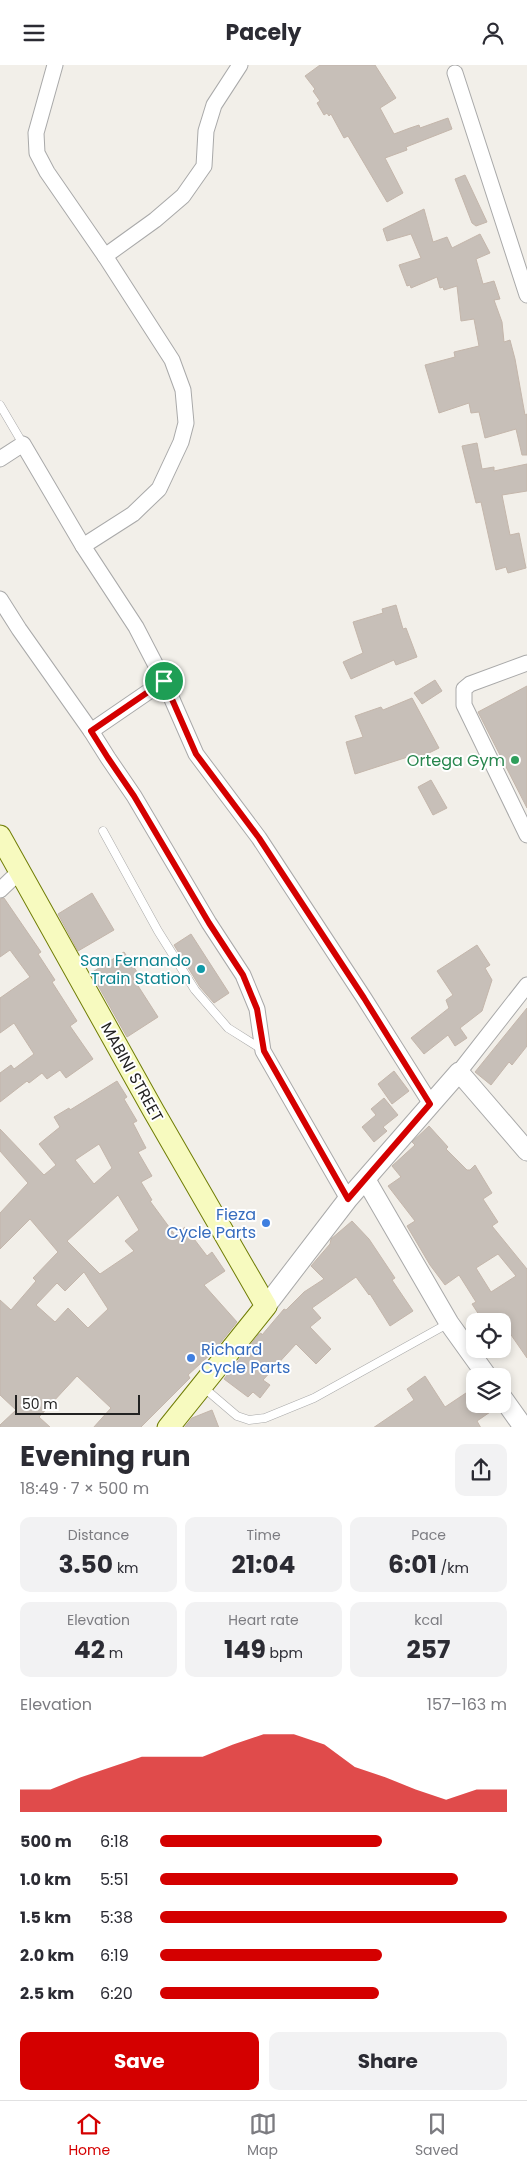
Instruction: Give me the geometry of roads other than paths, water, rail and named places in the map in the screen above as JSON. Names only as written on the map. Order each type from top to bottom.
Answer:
[{"type":"main road","name":"MABINI STREET","points":[[0,836],[153,1110],[266,1306]]},
{"type":"main road","points":[[168,1427],[266,1306]]},
{"type":"street","points":[[55,65],[36,133],[37,153],[47,172],[106,256],[172,360],[184,390],[186,423],[182,441],[159,489],[133,514],[83,546]]},
{"type":"street","points":[[106,256],[155,220],[183,196],[204,166],[206,131],[214,105],[240,65]]},
{"type":"street","points":[[455,73],[527,295]]},
{"type":"street","points":[[0,458],[22,444],[83,546],[136,627],[164,681],[196,754],[259,838],[364,998],[430,1104]]},
{"type":"street","points":[[0,599],[18,629],[91,731],[134,796],[209,923],[243,975],[257,1009],[264,1051],[348,1199]]},
{"type":"street","points":[[527,663],[470,684],[464,689],[462,696],[464,705],[527,835]]},
{"type":"street","points":[[91,731],[164,681]]},
{"type":"street","points":[[0,890],[20,871]]},
{"type":"street","points":[[266,1306],[348,1199],[366,1181],[459,1072],[527,985]]},
{"type":"street","points":[[459,1072],[527,1151]]},
{"type":"street","points":[[366,1181],[449,1323],[481,1368]]},
{"type":"street","points":[[511,1409],[524,1427]]},
{"type":"lane","points":[[0,405],[22,444]]},
{"type":"lane","points":[[103,831],[158,931],[195,990],[228,1028],[264,1051]]},
{"type":"lane","points":[[201,1386],[237,1416],[249,1420],[265,1418],[314,1398],[449,1323]]},
{"type":"place","name":"Ortega Gym","points":[[515,760]]},
{"type":"place","name":"San Fernando Train Station","points":[[201,969]]},
{"type":"place","name":"Fieza Cycle Parts","points":[[266,1223]]},
{"type":"place","name":"Richard Cycle Parts","points":[[191,1358]]}]
